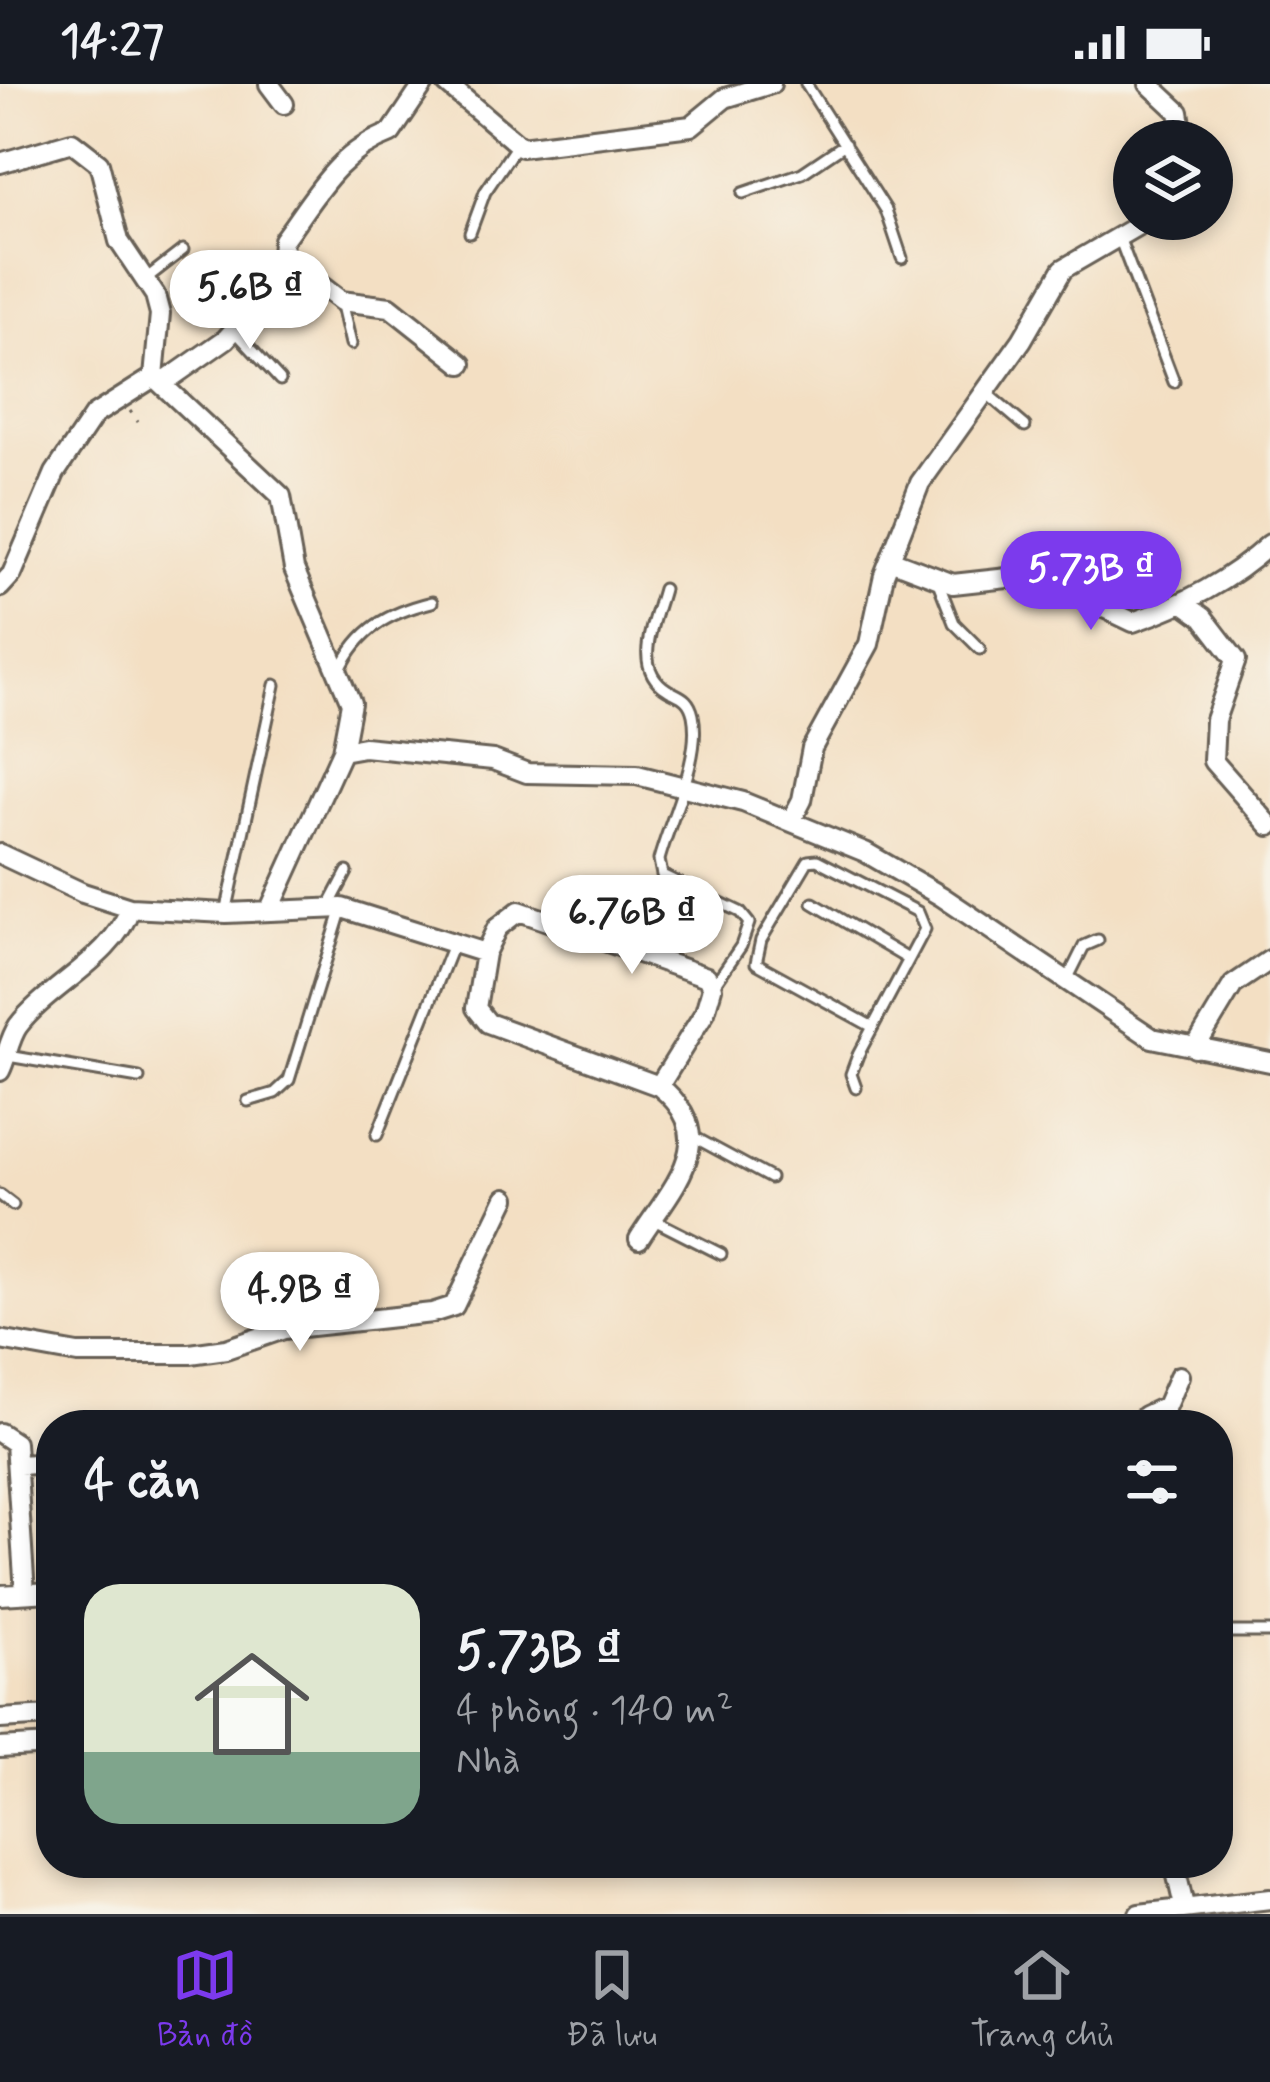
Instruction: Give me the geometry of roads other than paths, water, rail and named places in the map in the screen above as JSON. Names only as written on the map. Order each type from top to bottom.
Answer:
[{"type":"street","points":[[269,84],[284,104]]},
{"type":"street","points":[[424,84],[391,133],[371,137],[344,157],[283,240],[282,256],[290,267],[340,301],[390,307],[462,364]]},
{"type":"street","points":[[447,84],[517,145],[691,126],[724,98],[770,84]]},
{"type":"street","points":[[1149,84],[1179,112],[1180,120]]},
{"type":"street","points":[[0,163],[72,142],[99,163],[119,241],[160,314],[159,380],[281,496],[294,569],[351,703],[342,751],[270,909]]},
{"type":"street","points":[[791,821],[802,800],[812,748],[869,644],[890,560],[920,482],[1064,269],[1120,240]]},
{"type":"street","points":[[0,587],[12,574],[56,473],[94,415],[159,380],[234,330],[290,267]]},
{"type":"street","points":[[890,560],[938,582],[1035,575],[1133,622],[1185,604],[1245,568],[1270,544]]},
{"type":"street","points":[[1185,604],[1203,617],[1236,660],[1215,720],[1213,761],[1270,826]]},
{"type":"street","points":[[342,751],[364,747],[493,760],[527,773],[637,775],[791,821],[884,863],[1068,978],[1141,1032],[1270,1062]]},
{"type":"street","points":[[0,854],[83,893],[130,908],[226,913],[335,908],[485,953]]},
{"type":"street","points":[[4,1063],[19,1026],[62,979],[119,933],[130,908]]},
{"type":"street","points":[[639,1239],[678,1181],[691,1153],[692,1136],[674,1098],[659,1086],[488,1023],[476,1008],[485,953],[496,928],[519,911],[707,976],[712,988],[705,1012],[659,1086]]},
{"type":"street","points":[[1196,1048],[1233,985],[1270,960]]},
{"type":"street","points":[[0,1340],[78,1354],[190,1354],[226,1349],[284,1329],[432,1313],[454,1306],[506,1198]]},
{"type":"street","points":[[1157,1410],[1166,1406],[1179,1376]]},
{"type":"street","points":[[0,1433],[15,1443],[19,1465],[26,1593]]},
{"type":"street","points":[[19,1465],[36,1464]]},
{"type":"street","points":[[0,1595],[36,1593]]},
{"type":"street","points":[[0,1719],[36,1717]]},
{"type":"street","points":[[0,1748],[36,1747]]},
{"type":"street","points":[[1182,1878],[1198,1908]]},
{"type":"street","points":[[1138,1914],[1270,1899]]},
{"type":"lane","points":[[806,84],[886,210],[902,258]]},
{"type":"lane","points":[[743,193],[802,173],[845,144]]},
{"type":"lane","points":[[470,233],[485,192],[517,145]]},
{"type":"lane","points":[[1120,240],[1174,382]]},
{"type":"lane","points":[[143,281],[183,250]]},
{"type":"lane","points":[[340,301],[351,344]]},
{"type":"lane","points":[[234,330],[280,380]]},
{"type":"lane","points":[[985,392],[1025,426]]},
{"type":"lane","points":[[938,582],[954,623],[980,649]]},
{"type":"lane","points":[[664,589],[646,664],[651,678],[686,698],[694,718],[682,785],[659,860],[662,874],[740,912],[749,923],[771,925]]},
{"type":"lane","points":[[340,670],[354,640],[381,620],[432,602]]},
{"type":"lane","points":[[226,913],[275,685]]},
{"type":"lane","points":[[856,1088],[851,1074],[871,1026],[926,929],[918,912],[817,860],[808,861],[771,925],[756,963],[871,1026]]},
{"type":"lane","points":[[248,1101],[275,1093],[289,1080],[346,872]]},
{"type":"lane","points":[[813,903],[908,958]]},
{"type":"lane","points":[[712,988],[741,946],[749,923]]},
{"type":"lane","points":[[1068,978],[1084,946],[1098,940]]},
{"type":"lane","points":[[377,1135],[454,942]]},
{"type":"lane","points":[[4,1063],[139,1078]]},
{"type":"lane","points":[[692,1136],[731,1152],[770,1178]]},
{"type":"lane","points":[[0,1195],[13,1205]]},
{"type":"lane","points":[[652,1219],[721,1254]]},
{"type":"lane","points":[[1233,1632],[1270,1632]]}]
